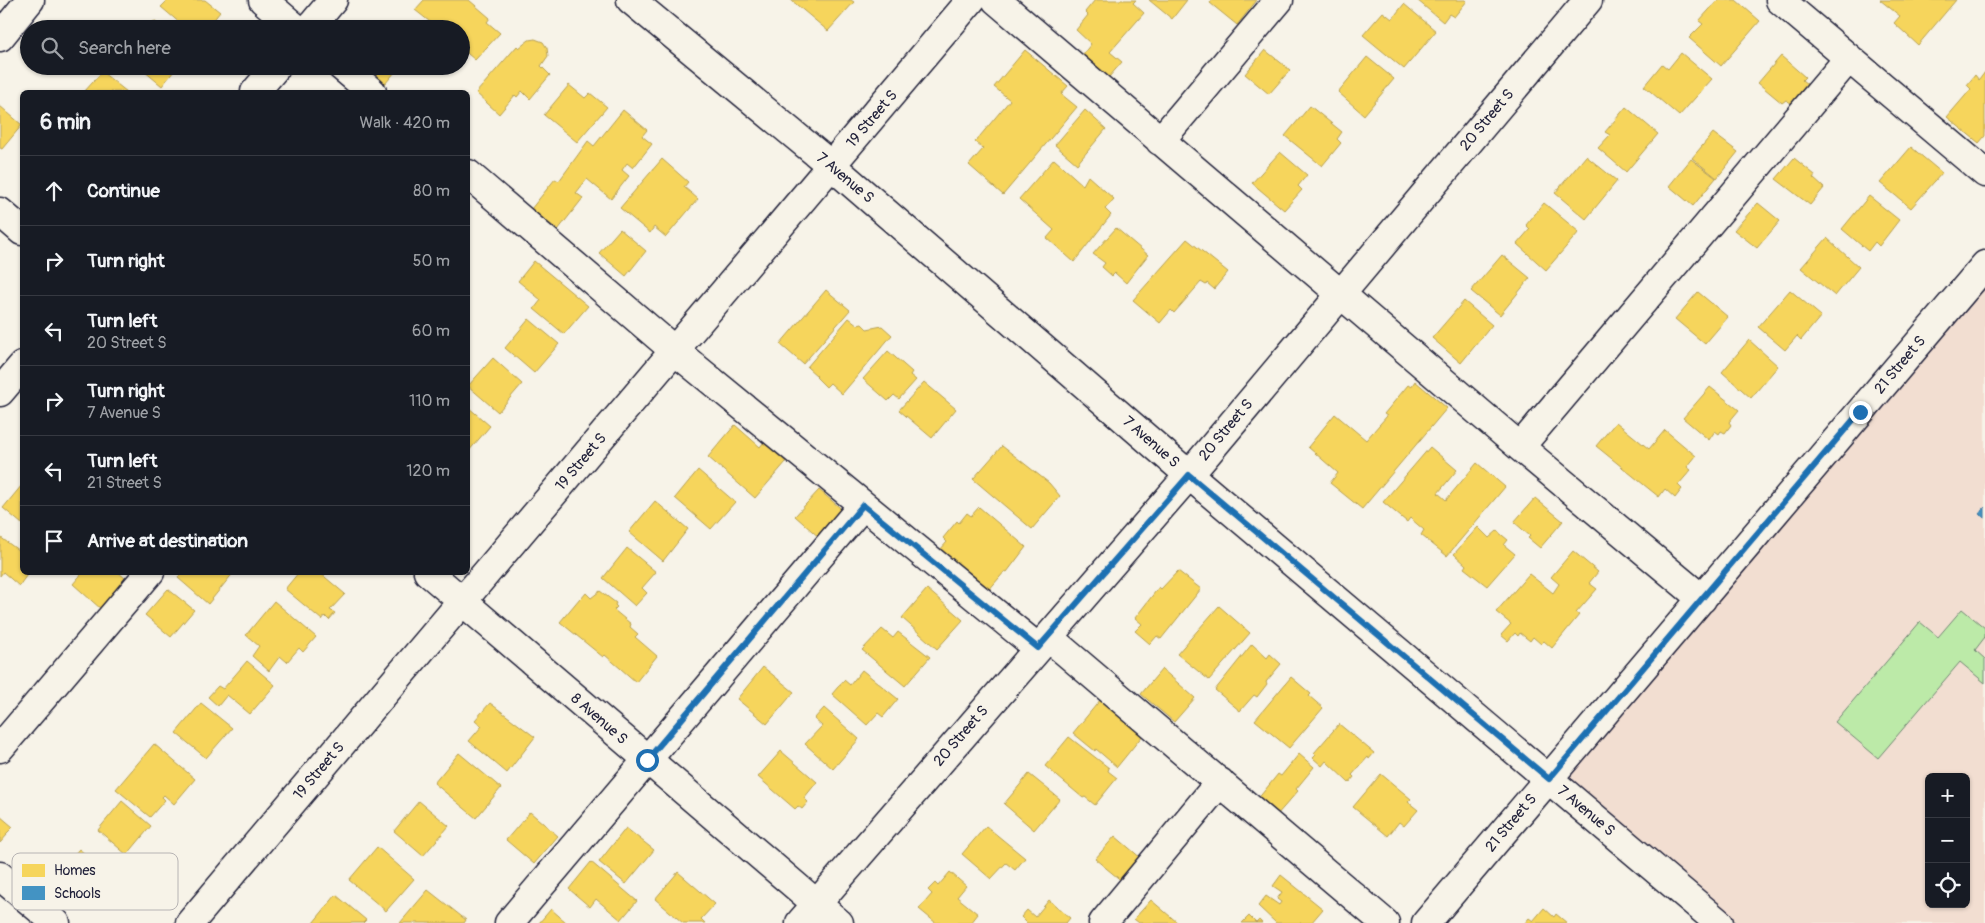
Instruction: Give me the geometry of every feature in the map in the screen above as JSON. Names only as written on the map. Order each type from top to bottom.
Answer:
[{"type":"street","points":[[0,37],[30,0]]},
{"type":"street","points":[[263,0],[286,20]]},
{"type":"street","points":[[316,20],[333,0]]},
{"type":"street","name":"7 Avenue S","points":[[631,0],[832,166],[1189,475],[1718,923]]},
{"type":"street","name":"19 Street S","points":[[190,923],[971,0]]},
{"type":"street","points":[[996,0],[1520,448],[1702,599]]},
{"type":"street","points":[[1160,141],[1278,0]]},
{"type":"street","name":"20 Street S","points":[[808,913],[1189,475],[1588,0]]},
{"type":"street","points":[[1780,0],[1985,173]]},
{"type":"street","points":[[1520,448],[1849,58]]},
{"type":"street","points":[[257,90],[269,75]]},
{"type":"street","points":[[352,75],[370,90]]},
{"type":"street","points":[[472,186],[863,505],[1220,782],[1385,923]]},
{"type":"street","points":[[0,212],[20,229]]},
{"type":"street","name":"21 Street S","points":[[1426,923],[1985,265]]},
{"type":"street","points":[[0,392],[20,368]]},
{"type":"street","points":[[509,923],[863,505]]},
{"type":"street","points":[[0,748],[147,575]]},
{"type":"street","name":"8 Avenue S","points":[[431,575],[647,760],[808,913],[839,923]]},
{"type":"street","points":[[1103,923],[1220,782]]},
{"type":"street","points":[[0,876],[12,886]]},
{"type":"street","points":[[41,910],[56,923]]},
{"type":"shaded area","points":[[1985,265],[1985,923],[1719,923],[1549,779]]},
{"type":"green space","points":[[1962,609],[1985,628],[1985,637],[1975,650],[1985,659],[1985,683],[1960,662],[1878,758],[1835,722],[1920,622],[1938,637]]},
{"type":"building: Homes","points":[[168,0],[205,0],[220,12],[214,20],[176,20],[161,7]]},
{"type":"building: Homes","points":[[424,0],[469,0],[490,18],[487,22],[500,33],[475,60],[470,56],[470,20],[428,20],[415,10]]},
{"type":"building: Homes","points":[[791,0],[851,0],[854,2],[828,31]]},
{"type":"building: Homes","points":[[1095,0],[1136,0],[1133,3],[1144,13],[1110,52],[1122,62],[1109,77],[1083,54],[1091,44],[1076,30],[1088,15],[1085,12]]},
{"type":"building: Homes","points":[[1149,0],[1187,0],[1172,19]]},
{"type":"building: Homes","points":[[1212,0],[1257,0],[1237,25],[1210,3]]},
{"type":"building: Homes","points":[[1417,0],[1467,1],[1454,17],[1449,14],[1443,22]]},
{"type":"building: Homes","points":[[1718,0],[1736,0],[1760,21],[1721,66],[1689,38],[1703,24],[1699,21]]},
{"type":"building: Homes","points":[[1880,0],[1956,0],[1918,45],[1894,23],[1900,16]]},
{"type":"building: Homes","points":[[1404,4],[1436,31],[1404,69],[1363,35],[1383,12],[1392,19]]},
{"type":"building: Homes","points":[[535,39],[543,42],[547,48],[548,56],[541,66],[550,75],[530,99],[522,91],[517,97],[515,95],[499,114],[476,93],[517,46],[519,48],[529,40]]},
{"type":"building: Homes","points":[[1025,50],[1068,86],[1061,94],[1077,107],[1003,195],[969,165],[983,149],[975,142],[1010,100],[994,87]]},
{"type":"building: Homes","points":[[1265,50],[1290,70],[1269,94],[1245,74]]},
{"type":"building: Homes","points":[[1681,53],[1712,79],[1679,116],[1644,86],[1662,64],[1668,69]]},
{"type":"building: Homes","points":[[1781,56],[1805,77],[1802,80],[1807,84],[1791,103],[1786,100],[1782,103],[1758,83]]},
{"type":"building: Homes","points":[[1367,57],[1394,79],[1364,115],[1338,92]]},
{"type":"building: Homes","points":[[1985,72],[1985,136],[1979,143],[1947,117],[1971,89],[1967,85],[1975,75],[1979,80]]},
{"type":"building: Homes","points":[[99,75],[106,75],[124,90],[86,90]]},
{"type":"building: Homes","points":[[149,75],[171,75],[162,86]]},
{"type":"building: Homes","points":[[375,75],[392,75],[385,84]]},
{"type":"building: Homes","points":[[569,85],[585,98],[590,93],[607,107],[577,142],[544,115]]},
{"type":"building: Homes","points":[[0,106],[20,123],[20,127],[2,149],[0,148]]},
{"type":"building: Homes","points":[[1310,106],[1342,132],[1337,139],[1341,143],[1322,166],[1285,136]]},
{"type":"building: Homes","points":[[1626,107],[1658,134],[1626,172],[1598,148],[1610,135],[1605,132]]},
{"type":"building: Homes","points":[[623,110],[647,130],[642,136],[652,144],[633,168],[627,163],[622,170],[629,176],[611,199],[587,179],[576,193],[583,198],[558,230],[531,209],[555,179],[559,181],[588,141],[594,146]]},
{"type":"building: Homes","points":[[1085,110],[1106,129],[1077,164],[1055,145]]},
{"type":"building: Homes","points":[[1713,133],[1738,152],[1717,178],[1692,158]]},
{"type":"building: Homes","points":[[1911,147],[1942,173],[1911,208],[1880,183]]},
{"type":"building: Homes","points":[[1280,152],[1307,175],[1298,186],[1302,190],[1284,210],[1252,183]]},
{"type":"building: Homes","points":[[1586,156],[1617,181],[1586,219],[1555,193]]},
{"type":"building: Homes","points":[[1794,158],[1815,175],[1813,178],[1824,188],[1810,205],[1776,179]]},
{"type":"building: Homes","points":[[662,159],[688,182],[684,187],[698,199],[666,237],[654,227],[650,233],[620,208]]},
{"type":"building: Homes","points":[[1054,159],[1083,185],[1088,176],[1114,199],[1105,209],[1111,215],[1074,262],[1047,238],[1054,230],[1019,199]]},
{"type":"building: Homes","points":[[1691,159],[1716,178],[1693,206],[1669,186]]},
{"type":"building: Homes","points":[[1869,196],[1899,220],[1879,246],[1875,242],[1868,251],[1842,229]]},
{"type":"building: Homes","points":[[1544,203],[1579,232],[1546,270],[1517,244],[1530,229],[1526,225]]},
{"type":"building: Homes","points":[[1758,203],[1780,221],[1757,248],[1734,230]]},
{"type":"building: Homes","points":[[1116,228],[1148,255],[1126,283],[1115,273],[1112,276],[1102,267],[1105,263],[1093,254]]},
{"type":"building: Homes","points":[[620,229],[646,251],[626,276],[599,253]]},
{"type":"building: Homes","points":[[1827,238],[1859,267],[1835,296],[1801,268]]},
{"type":"building: Homes","points":[[1187,239],[1228,272],[1214,289],[1207,283],[1206,285],[1201,282],[1174,313],[1171,310],[1160,323],[1133,300]]},
{"type":"building: Homes","points":[[1502,255],[1530,278],[1500,315],[1471,291]]},
{"type":"building: Homes","points":[[534,261],[588,306],[564,334],[534,309],[541,300],[518,281]]},
{"type":"building: Homes","points":[[826,290],[850,310],[803,364],[780,344]]},
{"type":"building: Homes","points":[[1790,290],[1821,316],[1801,340],[1797,336],[1785,350],[1758,327]]},
{"type":"building: Homes","points":[[1698,292],[1728,317],[1705,344],[1675,319]]},
{"type":"building: Homes","points":[[1464,301],[1492,325],[1461,363],[1432,338]]},
{"type":"building: Homes","points":[[849,318],[858,325],[862,324],[867,329],[882,326],[892,335],[842,394],[830,383],[826,387],[807,367]]},
{"type":"building: Homes","points":[[529,319],[559,344],[534,373],[505,348]]},
{"type":"building: Homes","points":[[1749,340],[1778,366],[1751,398],[1722,372]]},
{"type":"building: Homes","points":[[888,351],[912,372],[910,375],[916,380],[899,399],[894,395],[888,401],[863,379]]},
{"type":"building: Homes","points":[[493,358],[522,384],[498,412],[470,388],[470,384]]},
{"type":"building: Homes","points":[[1415,381],[1447,408],[1362,509],[1330,483],[1338,473],[1308,447],[1335,414],[1366,440],[1387,416],[1384,414],[1408,385],[1411,387]]},
{"type":"building: Homes","points":[[924,382],[956,409],[932,438],[899,410]]},
{"type":"building: Homes","points":[[1710,387],[1739,410],[1729,422],[1731,425],[1725,433],[1721,431],[1719,434],[1715,431],[1709,440],[1683,418]]},
{"type":"building: Homes","points":[[470,409],[490,426],[470,450]]},
{"type":"building: Homes","points":[[1616,422],[1649,449],[1665,430],[1696,456],[1687,467],[1691,470],[1678,485],[1682,489],[1675,498],[1665,489],[1659,497],[1596,446]]},
{"type":"building: Homes","points":[[735,425],[760,447],[764,442],[786,462],[755,498],[708,457]]},
{"type":"building: Homes","points":[[1002,446],[1049,483],[1060,496],[1032,529],[973,479]]},
{"type":"building: Homes","points":[[1430,447],[1457,470],[1438,493],[1446,500],[1477,463],[1505,487],[1447,556],[1421,535],[1424,530],[1410,518],[1407,522],[1383,502]]},
{"type":"building: Homes","points":[[698,470],[735,502],[711,529],[675,498]]},
{"type":"building: Homes","points":[[20,487],[20,522],[3,508]]},
{"type":"building: Homes","points":[[819,490],[845,512],[821,539],[795,516]]},
{"type":"building: Homes","points":[[1535,498],[1563,521],[1540,548],[1514,522]]},
{"type":"building: Homes","points":[[655,501],[688,529],[663,561],[629,532]]},
{"type":"building: Homes","points":[[979,507],[1026,547],[1007,572],[1005,571],[988,591],[940,550],[947,542],[943,538],[957,521],[959,523],[967,513],[971,516]]},
{"type":"building: Homes","points":[[1478,527],[1489,538],[1497,531],[1508,540],[1504,545],[1515,554],[1487,586],[1464,568],[1466,565],[1454,554]]},
{"type":"building: Homes","points":[[0,537],[20,552],[20,575],[27,575],[19,586],[3,572],[0,576]]},
{"type":"building: Homes","points":[[627,548],[656,572],[642,588],[647,593],[635,606],[603,578]]},
{"type":"building: Homes","points":[[1573,551],[1598,572],[1589,583],[1597,589],[1576,613],[1579,615],[1552,648],[1544,641],[1541,644],[1533,637],[1530,641],[1520,633],[1518,636],[1515,633],[1508,641],[1501,635],[1511,624],[1496,612],[1529,574],[1553,593],[1559,584],[1551,577]]},
{"type":"building: Homes","points":[[1178,571],[1201,589],[1161,639],[1157,636],[1150,644],[1135,631],[1142,624],[1135,618],[1159,587],[1161,589]]},
{"type":"building: Homes","points":[[80,575],[121,575],[126,579],[101,609],[73,584]]},
{"type":"building: Homes","points":[[180,575],[232,575],[208,604],[178,578]]},
{"type":"building: Homes","points":[[297,575],[323,575],[345,594],[330,610],[335,613],[329,620],[325,616],[322,620],[285,589]]},
{"type":"building: Homes","points":[[168,589],[194,610],[171,637],[145,615]]},
{"type":"building: Homes","points":[[927,589],[963,620],[937,649],[902,618]]},
{"type":"building: Homes","points":[[600,591],[616,603],[617,607],[614,610],[631,624],[630,627],[638,634],[635,637],[657,656],[636,682],[605,655],[603,657],[560,622],[586,593],[591,598]]},
{"type":"building: Homes","points":[[274,601],[316,637],[303,652],[299,648],[287,662],[280,656],[269,671],[252,656],[259,646],[246,635]]},
{"type":"building: Homes","points":[[1219,606],[1250,633],[1209,680],[1177,654]]},
{"type":"building: Homes","points":[[882,629],[893,638],[898,632],[930,657],[905,686],[862,650]]},
{"type":"building: Homes","points":[[1252,644],[1267,658],[1270,654],[1281,664],[1266,682],[1267,684],[1257,697],[1254,695],[1240,711],[1215,690]]},
{"type":"building: Homes","points":[[247,661],[275,685],[250,714],[227,695],[218,706],[208,697],[218,686],[223,689]]},
{"type":"building: Homes","points":[[763,667],[794,692],[767,724],[737,699]]},
{"type":"building: Homes","points":[[1162,669],[1195,698],[1174,722],[1141,694]]},
{"type":"building: Homes","points":[[862,670],[898,699],[883,717],[878,713],[867,725],[832,694],[844,680],[850,685]]},
{"type":"building: Homes","points":[[1291,677],[1311,694],[1309,696],[1323,708],[1289,748],[1255,720]]},
{"type":"building: Homes","points":[[1101,699],[1143,735],[1117,767],[1073,733]]},
{"type":"building: Homes","points":[[201,703],[232,728],[206,758],[176,733]]},
{"type":"building: Homes","points":[[490,703],[535,737],[507,773],[469,741],[482,726],[475,720]]},
{"type":"building: Homes","points":[[824,708],[859,739],[833,769],[805,744],[822,726],[814,719]]},
{"type":"building: Homes","points":[[1339,724],[1374,753],[1352,775],[1354,777],[1349,783],[1326,761],[1322,766],[1313,758],[1316,755],[1314,753]]},
{"type":"building: Homes","points":[[1069,737],[1109,768],[1108,771],[1117,778],[1095,805],[1085,797],[1083,798],[1045,766]]},
{"type":"building: Homes","points":[[154,744],[195,779],[174,804],[164,795],[162,797],[165,800],[150,817],[116,789]]},
{"type":"building: Homes","points":[[781,751],[817,782],[804,798],[808,802],[802,809],[798,806],[795,809],[758,777]]},
{"type":"building: Homes","points":[[459,753],[501,788],[476,818],[434,783]]},
{"type":"building: Homes","points":[[1299,754],[1314,767],[1296,789],[1298,791],[1276,816],[1257,800],[1278,774],[1281,776]]},
{"type":"building: Homes","points":[[1029,774],[1060,799],[1034,830],[1004,804]]},
{"type":"building: Homes","points":[[1381,774],[1411,799],[1408,802],[1418,810],[1404,826],[1399,822],[1388,836],[1353,807]]},
{"type":"building: Homes","points":[[122,801],[151,826],[129,853],[125,853],[98,830]]},
{"type":"building: Homes","points":[[419,801],[449,826],[423,856],[394,831]]},
{"type":"building: Homes","points":[[530,812],[558,836],[534,864],[506,840]]},
{"type":"building: Homes","points":[[0,816],[13,827],[0,843]]},
{"type":"building: Homes","points":[[986,826],[1025,858],[1015,870],[1006,863],[991,879],[962,854]]},
{"type":"building: Homes","points":[[626,828],[654,850],[626,884],[599,862]]},
{"type":"building: Homes","points":[[1115,836],[1142,859],[1123,882],[1095,859]]},
{"type":"building: Homes","points":[[377,847],[414,879],[386,911],[349,880]]},
{"type":"building: Homes","points":[[79,849],[84,853],[76,853]]},
{"type":"building: Homes","points":[[591,862],[637,901],[621,920],[596,899],[590,907],[569,889]]},
{"type":"building: Homes","points":[[678,872],[715,904],[701,919],[705,923],[683,923],[655,899]]},
{"type":"building: Homes","points":[[950,872],[966,886],[957,897],[978,914],[971,923],[936,923],[919,909],[932,894],[928,890],[935,883],[938,886]]},
{"type":"building: Homes","points":[[1281,875],[1323,909],[1311,923],[1276,923],[1258,906],[1266,896],[1279,905],[1281,902],[1277,899],[1282,892],[1273,886]]},
{"type":"building: Homes","points":[[428,890],[466,920],[464,923],[400,923]]},
{"type":"building: Homes","points":[[336,895],[366,920],[363,923],[313,923]]},
{"type":"building: Homes","points":[[1049,900],[1070,918],[1066,923],[1027,923],[1021,917],[1027,910],[1035,917]]},
{"type":"building: Homes","points":[[1151,900],[1178,923],[1139,923],[1134,919]]},
{"type":"building: Homes","points":[[1544,908],[1554,917],[1556,914],[1567,923],[1525,923],[1529,918],[1533,921]]},
{"type":"building: Homes","points":[[551,909],[567,923],[539,923]]},
{"type":"building: Homes","points":[[1249,916],[1256,923],[1242,923]]},
{"type":"building: Schools","points":[[1985,507],[1985,518],[1979,514]]},
{"type":"route","points":[[647,760],[863,505],[1038,648],[1189,475],[1549,779],[1860,412]]}]
